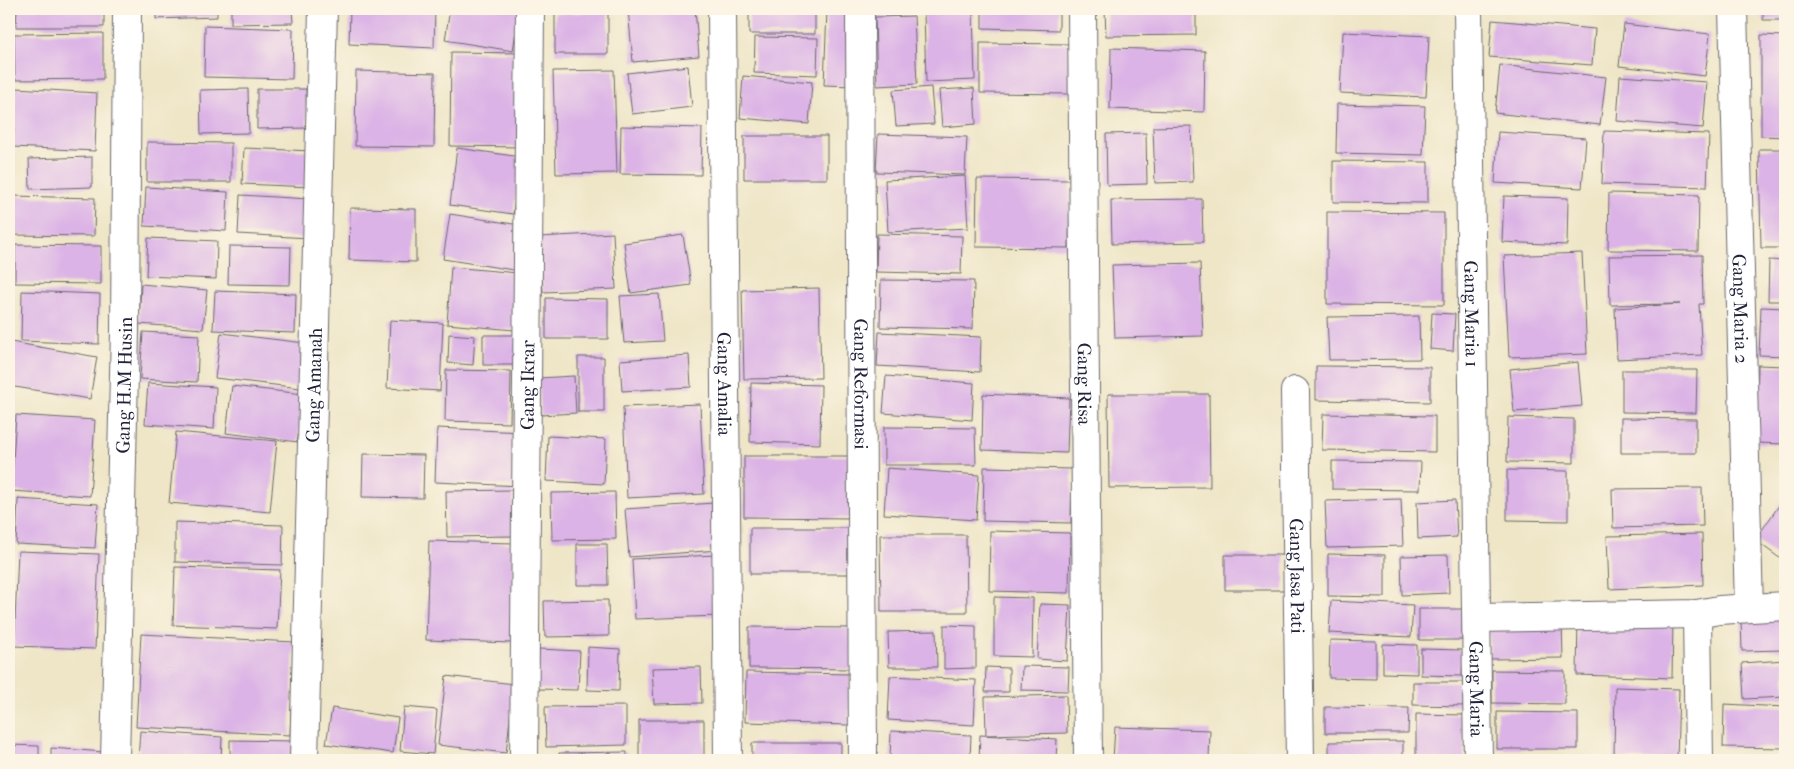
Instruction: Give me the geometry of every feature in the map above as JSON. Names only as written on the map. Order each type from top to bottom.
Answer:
[{"type":"street","name":"Gang H.M Husin","points":[[115,760],[125,331],[127,9]]},
{"type":"street","name":"Gang Amanah","points":[[304,760],[322,9]]},
{"type":"street","name":"Gang Ikrar","points":[[524,760],[530,9]]},
{"type":"street","name":"Gang Amalia","points":[[722,9],[728,760]]},
{"type":"street","name":"Gang Reformasi","points":[[860,9],[863,760]]},
{"type":"street","name":"Gang Risa","points":[[1082,9],[1088,760]]},
{"type":"street","name":"Gang Maria 1","points":[[1468,9],[1477,618]]},
{"type":"street","name":"Gang Maria 2","points":[[1733,9],[1749,608]]},
{"type":"street","name":"Gang Jasa Pati","points":[[1294,391],[1300,760]]},
{"type":"street","points":[[1477,618],[1697,614],[1785,606]]},
{"type":"street","points":[[1697,614],[1699,760]]},
{"type":"street","name":"Gang Maria","points":[[1477,618],[1478,760]]},
{"type":"building","points":[[17,9],[104,9],[104,27],[16,27]]},
{"type":"building","points":[[156,9],[217,9],[217,17],[156,19]]},
{"type":"building","points":[[231,9],[292,9],[293,23],[231,24]]},
{"type":"building","points":[[350,9],[435,9],[434,48],[349,44]]},
{"type":"building","points":[[450,9],[519,9],[513,51],[445,40]]},
{"type":"building","points":[[628,9],[695,9],[699,56],[633,62]]},
{"type":"building","points":[[749,9],[815,9],[815,34],[749,34]]},
{"type":"building","points":[[827,9],[858,9],[854,86],[824,85]]},
{"type":"building","points":[[982,9],[1059,9],[1059,30],[982,28]]},
{"type":"building","points":[[1105,9],[1196,9],[1196,35],[1106,36]]},
{"type":"building","points":[[1607,9],[1607,14],[1551,10]]},
{"type":"building","points":[[1763,9],[1785,9],[1785,20],[1763,20]]},
{"type":"building","points":[[973,12],[975,80],[926,82],[924,13]]},
{"type":"building","points":[[555,13],[608,13],[608,54],[555,54]]},
{"type":"building","points":[[914,16],[917,84],[877,86],[875,17]]},
{"type":"building","points":[[1492,20],[1595,29],[1592,65],[1489,57]]},
{"type":"building","points":[[1624,24],[1710,34],[1705,76],[1619,66]]},
{"type":"building","points":[[205,26],[293,29],[292,79],[204,77]]},
{"type":"building","points":[[1343,32],[1429,36],[1426,97],[1340,93]]},
{"type":"building","points":[[103,33],[103,79],[15,80],[14,34]]},
{"type":"building","points":[[1761,35],[1785,36],[1785,137],[1761,136]]},
{"type":"building","points":[[755,37],[818,38],[817,75],[754,73]]},
{"type":"building","points":[[980,43],[1070,44],[1071,94],[980,93]]},
{"type":"building","points":[[1111,48],[1205,51],[1204,112],[1110,109]]},
{"type":"building","points":[[451,52],[522,53],[522,147],[450,146]]},
{"type":"building","points":[[1500,65],[1606,77],[1600,125],[1495,113]]},
{"type":"building","points":[[688,66],[692,107],[632,114],[627,73]]},
{"type":"building","points":[[614,70],[617,173],[556,174],[553,71]]},
{"type":"building","points":[[356,71],[435,73],[434,147],[355,146]]},
{"type":"building","points":[[743,76],[812,82],[809,124],[740,118]]},
{"type":"building","points":[[1620,76],[1707,82],[1703,128],[1617,121]]},
{"type":"building","points":[[931,87],[934,124],[896,126],[893,90]]},
{"type":"building","points":[[16,88],[97,93],[95,151],[13,147]]},
{"type":"building","points":[[974,88],[976,124],[942,127],[939,90]]},
{"type":"building","points":[[248,89],[249,133],[201,134],[200,90]]},
{"type":"building","points":[[257,89],[306,89],[307,128],[257,129]]},
{"type":"building","points":[[1337,104],[1425,106],[1423,155],[1336,153]]},
{"type":"building","points":[[621,126],[702,128],[701,175],[620,174]]},
{"type":"building","points":[[1191,126],[1193,182],[1155,183],[1153,127]]},
{"type":"building","points":[[1604,131],[1709,134],[1707,187],[1602,184]]},
{"type":"building","points":[[1498,132],[1586,138],[1582,188],[1495,183]]},
{"type":"building","points":[[1146,133],[1147,184],[1107,185],[1106,134]]},
{"type":"building","points":[[878,134],[967,137],[965,175],[876,172]]},
{"type":"building","points":[[744,136],[827,136],[827,179],[744,179]]},
{"type":"building","points":[[147,142],[231,143],[231,182],[147,182]]},
{"type":"building","points":[[244,148],[312,151],[311,187],[242,184]]},
{"type":"building","points":[[457,148],[521,157],[513,214],[450,205]]},
{"type":"building","points":[[1759,149],[1785,149],[1785,248],[1761,248]]},
{"type":"building","points":[[92,157],[92,187],[30,189],[29,159]]},
{"type":"building","points":[[1333,161],[1428,162],[1428,203],[1333,202]]},
{"type":"building","points":[[965,176],[968,228],[888,232],[885,180]]},
{"type":"building","points":[[977,179],[1070,180],[1069,248],[976,247]]},
{"type":"building","points":[[146,187],[228,192],[226,231],[144,226]]},
{"type":"building","points":[[1609,193],[1699,195],[1698,251],[1608,250]]},
{"type":"building","points":[[240,195],[310,199],[309,238],[238,234]]},
{"type":"building","points":[[12,196],[95,198],[94,236],[11,235]]},
{"type":"building","points":[[1504,196],[1568,198],[1567,245],[1502,242]]},
{"type":"building","points":[[1202,199],[1203,242],[1112,244],[1111,200]]},
{"type":"building","points":[[350,208],[416,209],[416,262],[349,260]]},
{"type":"building","points":[[1327,212],[1444,213],[1444,305],[1327,304]]},
{"type":"building","points":[[450,214],[526,226],[520,271],[443,259]]},
{"type":"building","points":[[613,233],[616,289],[543,292],[539,237]]},
{"type":"building","points":[[877,234],[962,236],[961,274],[876,272]]},
{"type":"building","points":[[683,235],[691,285],[631,293],[624,243]]},
{"type":"building","points":[[148,238],[217,241],[216,279],[146,276]]},
{"type":"building","points":[[15,245],[101,246],[101,284],[15,283]]},
{"type":"building","points":[[229,246],[291,247],[290,285],[228,284]]},
{"type":"building","points":[[1582,253],[1587,354],[1509,357],[1504,256]]},
{"type":"building","points":[[1702,255],[1703,304],[1699,304],[1702,355],[1617,359],[1615,308],[1680,304],[1610,305],[1609,256]]},
{"type":"building","points":[[1769,260],[1785,261],[1785,301],[1768,301]]},
{"type":"building","points":[[1200,263],[1203,336],[1115,338],[1112,265]]},
{"type":"building","points":[[451,267],[518,273],[514,330],[447,324]]},
{"type":"building","points":[[881,280],[974,281],[973,329],[880,327]]},
{"type":"building","points":[[141,284],[207,290],[203,329],[139,324]]},
{"type":"building","points":[[819,288],[821,378],[744,379],[742,290]]},
{"type":"building","points":[[22,291],[100,294],[99,344],[21,341]]},
{"type":"building","points":[[215,291],[296,294],[295,333],[213,330]]},
{"type":"building","points":[[659,294],[663,341],[624,343],[620,296]]},
{"type":"building","points":[[546,298],[608,299],[608,339],[546,339]]},
{"type":"building","points":[[1761,307],[1785,308],[1785,356],[1759,355]]},
{"type":"building","points":[[1432,313],[1455,314],[1453,351],[1430,349]]},
{"type":"building","points":[[1419,316],[1420,359],[1329,360],[1327,317]]},
{"type":"building","points":[[390,320],[443,323],[440,391],[387,388]]},
{"type":"building","points":[[143,332],[199,335],[197,382],[140,379]]},
{"type":"building","points":[[879,332],[981,337],[980,372],[877,366]]},
{"type":"building","points":[[221,333],[305,343],[300,388],[215,378]]},
{"type":"building","points":[[449,334],[475,336],[473,365],[448,363]]},
{"type":"building","points":[[483,335],[524,335],[524,365],[483,365]]},
{"type":"building","points":[[11,342],[97,357],[90,399],[9,386]]},
{"type":"building","points":[[689,355],[691,387],[622,391],[620,360]]},
{"type":"building","points":[[578,357],[604,357],[604,412],[578,412]]},
{"type":"building","points":[[1578,362],[1582,406],[1514,412],[1510,369]]},
{"type":"building","points":[[1758,365],[1785,366],[1785,444],[1756,443]]},
{"type":"building","points":[[1316,366],[1430,367],[1430,402],[1316,400]]},
{"type":"building","points":[[446,370],[511,371],[510,423],[445,421]]},
{"type":"building","points":[[1622,370],[1697,370],[1696,413],[1622,412]]},
{"type":"building","points":[[574,376],[576,413],[541,415],[539,378]]},
{"type":"building","points":[[886,376],[974,383],[972,420],[883,413]]},
{"type":"building","points":[[148,383],[216,387],[214,429],[145,424]]},
{"type":"building","points":[[751,383],[821,385],[820,444],[750,442]]},
{"type":"building","points":[[232,386],[303,394],[298,442],[226,433]]},
{"type":"building","points":[[983,394],[1069,398],[1067,453],[982,450]]},
{"type":"building","points":[[1108,394],[1209,394],[1210,487],[1109,488]]},
{"type":"building","points":[[700,404],[704,494],[627,498],[623,407]]},
{"type":"building","points":[[1323,414],[1435,416],[1435,452],[1322,450]]},
{"type":"building","points":[[16,415],[95,420],[90,496],[11,491]]},
{"type":"building","points":[[1508,417],[1574,419],[1574,463],[1507,462]]},
{"type":"building","points":[[1621,418],[1696,419],[1696,453],[1621,453]]},
{"type":"building","points":[[884,427],[975,428],[976,465],[884,465]]},
{"type":"building","points":[[437,428],[522,432],[520,486],[435,482]]},
{"type":"building","points":[[176,432],[277,441],[270,512],[169,503]]},
{"type":"building","points":[[548,436],[606,439],[604,484],[546,481]]},
{"type":"building","points":[[363,454],[424,455],[423,498],[362,497]]},
{"type":"building","points":[[744,456],[854,456],[853,518],[744,517]]},
{"type":"building","points":[[1332,461],[1421,462],[1420,490],[1332,489]]},
{"type":"building","points":[[984,467],[1072,469],[1071,523],[983,521]]},
{"type":"building","points":[[887,468],[979,475],[976,520],[884,514]]},
{"type":"building","points":[[1507,470],[1568,471],[1568,521],[1507,520]]},
{"type":"building","points":[[1702,488],[1703,526],[1613,528],[1612,489]]},
{"type":"building","points":[[513,490],[513,536],[447,537],[446,491]]},
{"type":"building","points":[[615,492],[616,539],[552,540],[551,493]]},
{"type":"building","points":[[1785,497],[1785,562],[1755,540]]},
{"type":"building","points":[[18,499],[98,504],[95,548],[16,544]]},
{"type":"building","points":[[1401,499],[1403,546],[1327,548],[1325,501]]},
{"type":"building","points":[[1455,500],[1457,537],[1418,539],[1417,502]]},
{"type":"building","points":[[714,503],[718,550],[629,557],[625,509]]},
{"type":"building","points":[[175,522],[283,525],[282,565],[175,562]]},
{"type":"building","points":[[750,528],[849,528],[850,574],[750,574]]},
{"type":"building","points":[[990,531],[1070,533],[1069,593],[989,591]]},
{"type":"building","points":[[1702,534],[1703,585],[1609,589],[1607,536]]},
{"type":"building","points":[[880,535],[966,535],[967,612],[881,612]]},
{"type":"building","points":[[429,541],[514,543],[512,643],[426,640]]},
{"type":"building","points":[[577,544],[607,544],[608,585],[577,585]]},
{"type":"building","points":[[18,551],[99,554],[95,649],[14,646]]},
{"type":"building","points":[[1328,554],[1385,555],[1385,597],[1328,596]]},
{"type":"building","points":[[716,555],[719,616],[635,619],[632,559]]},
{"type":"building","points":[[1225,555],[1284,555],[1284,590],[1225,590]]},
{"type":"building","points":[[1448,555],[1449,593],[1402,595],[1401,556]]},
{"type":"building","points":[[175,567],[280,570],[277,629],[173,625]]},
{"type":"building","points":[[994,597],[1033,598],[1032,657],[994,656]]},
{"type":"building","points":[[608,600],[609,636],[545,637],[544,601]]},
{"type":"building","points":[[1331,601],[1413,605],[1411,637],[1329,633]]},
{"type":"building","points":[[1040,604],[1070,605],[1067,661],[1037,659]]},
{"type":"building","points":[[1419,609],[1462,609],[1462,640],[1419,640]]},
{"type":"building","points":[[1785,618],[1785,650],[1742,651],[1741,619]]},
{"type":"building","points":[[1578,619],[1673,622],[1672,678],[1577,675]]},
{"type":"building","points":[[1562,623],[1563,658],[1490,659],[1489,624]]},
{"type":"building","points":[[944,625],[976,626],[976,668],[944,669]]},
{"type":"building","points":[[749,627],[852,628],[852,669],[749,668]]},
{"type":"building","points":[[936,631],[937,667],[889,667],[888,632]]},
{"type":"building","points":[[141,634],[294,642],[290,735],[136,727]]},
{"type":"building","points":[[1330,640],[1376,641],[1376,679],[1329,678]]},
{"type":"building","points":[[1383,644],[1417,645],[1417,674],[1383,673]]},
{"type":"building","points":[[588,647],[620,649],[619,691],[587,690]]},
{"type":"building","points":[[539,649],[580,651],[578,690],[537,689]]},
{"type":"building","points":[[1421,649],[1463,650],[1462,676],[1421,675]]},
{"type":"building","points":[[1785,660],[1785,697],[1744,699],[1742,663]]},
{"type":"building","points":[[1022,666],[1069,667],[1068,691],[1021,690]]},
{"type":"building","points":[[701,667],[702,703],[654,704],[652,668]]},
{"type":"building","points":[[986,667],[1009,668],[1009,692],[985,692]]},
{"type":"building","points":[[1492,670],[1565,671],[1565,704],[1492,703]]},
{"type":"building","points":[[746,672],[850,674],[849,725],[745,722]]},
{"type":"building","points":[[446,676],[514,684],[506,753],[438,745]]},
{"type":"building","points":[[890,676],[976,680],[974,725],[888,720]]},
{"type":"building","points":[[1413,682],[1466,682],[1466,706],[1413,705]]},
{"type":"building","points":[[1615,687],[1679,689],[1677,760],[1614,758]]},
{"type":"building","points":[[1066,695],[1067,733],[986,735],[985,697]]},
{"type":"building","points":[[1724,704],[1785,707],[1785,748],[1723,747]]},
{"type":"building","points":[[626,706],[626,745],[546,747],[545,707]]},
{"type":"building","points":[[404,707],[437,710],[433,754],[400,751]]},
{"type":"building","points":[[1325,707],[1409,708],[1408,733],[1325,733]]},
{"type":"building","points":[[332,708],[398,718],[393,753],[326,744]]},
{"type":"building","points":[[1497,712],[1578,713],[1578,749],[1497,749]]},
{"type":"building","points":[[1416,714],[1464,715],[1464,760],[1416,760]]},
{"type":"building","points":[[639,720],[704,720],[704,760],[639,760]]},
{"type":"building","points":[[1115,727],[1210,730],[1209,760],[1113,760]]},
{"type":"building","points":[[140,731],[222,737],[221,760],[138,760]]},
{"type":"building","points":[[891,731],[971,735],[970,760],[890,760]]},
{"type":"building","points":[[980,735],[1057,739],[1056,760],[979,760]]},
{"type":"building","points":[[230,740],[296,741],[296,760],[230,760]]},
{"type":"building","points":[[1403,741],[1403,760],[1329,760],[1329,742]]},
{"type":"building","points":[[752,743],[841,743],[841,760],[752,760]]},
{"type":"building","points":[[9,745],[39,746],[39,760],[9,760]]},
{"type":"building","points":[[51,748],[104,752],[103,760],[51,760]]},
{"type":"building","points":[[627,752],[627,760],[559,760],[559,753]]},
{"type":"building","points":[[438,756],[498,757],[498,760],[438,760]]},
{"type":"building","points":[[1563,758],[1563,760],[1510,759]]}]
